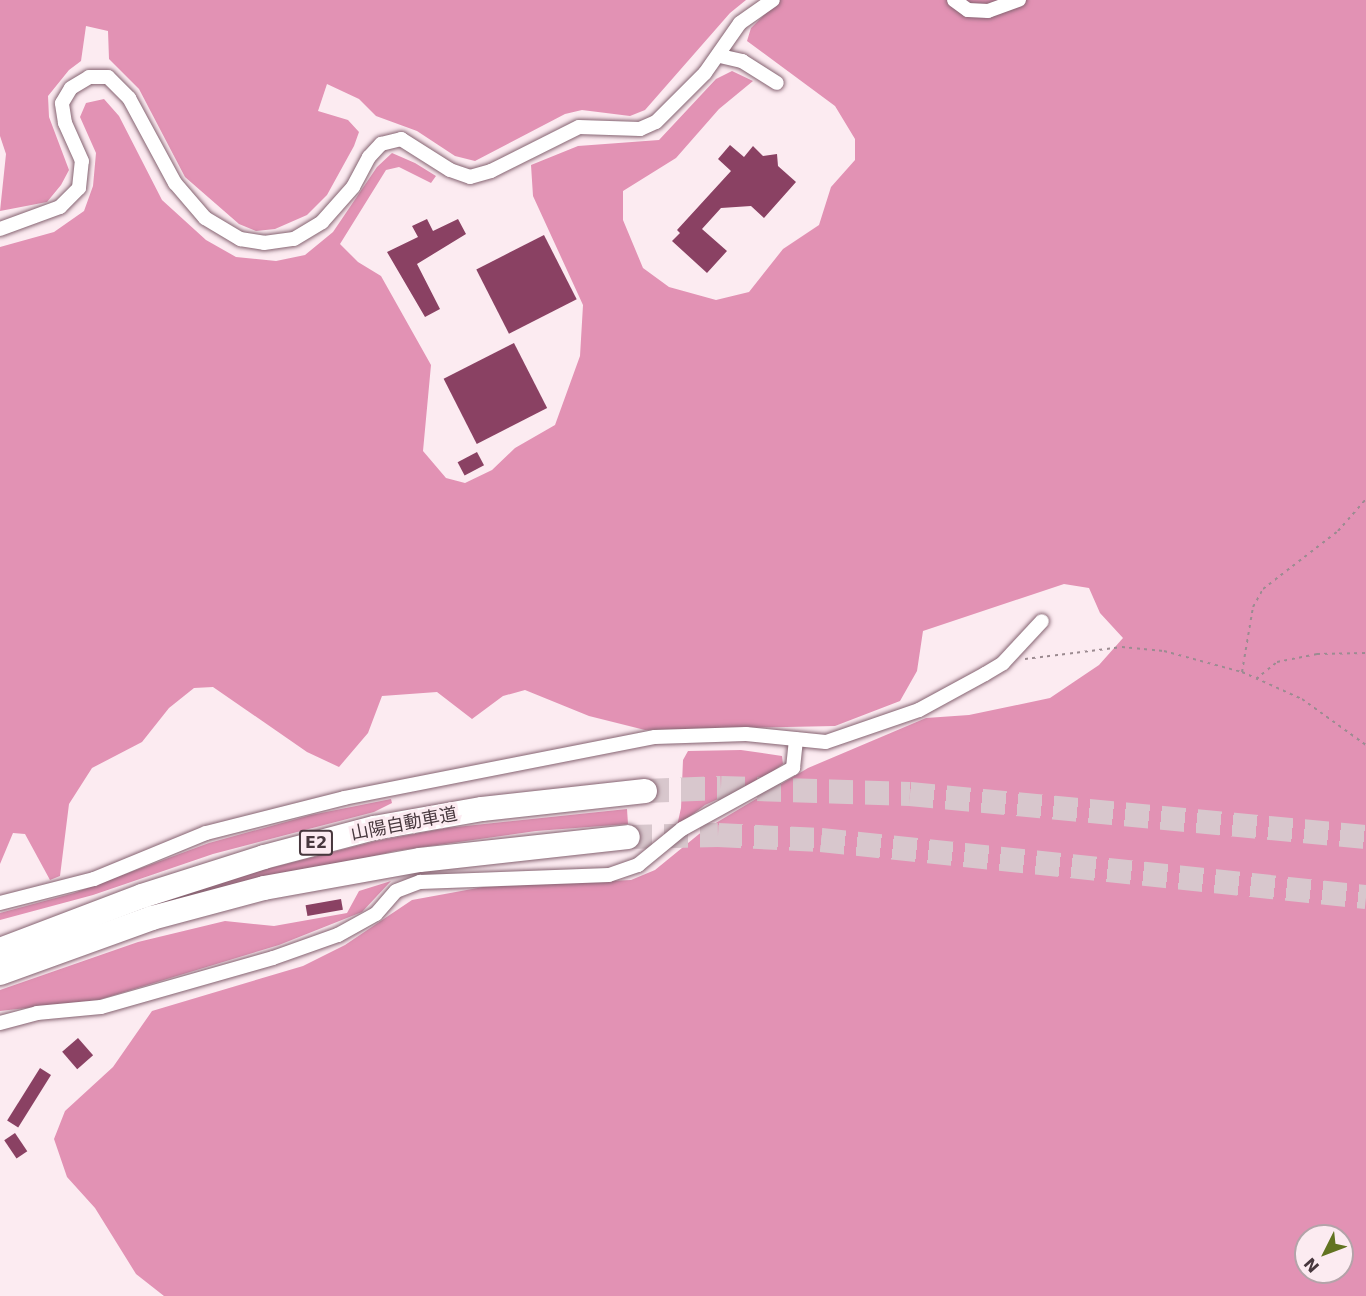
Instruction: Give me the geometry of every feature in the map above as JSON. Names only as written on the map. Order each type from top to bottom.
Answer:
[{"type":"highway","name":"山陽自動車道","points":[[0,950],[142,896],[264,857],[374,828],[482,809],[645,791]]},
{"type":"highway","name":"山陽自動車道","points":[[0,973],[152,918],[264,888],[420,860],[628,837]]},
{"type":"street","points":[[0,229],[60,207],[79,188],[82,161],[65,123],[62,103],[71,88],[89,78],[108,77],[129,98],[175,183],[205,218],[240,239],[264,243],[294,239],[322,222],[353,187],[369,157],[381,144],[401,140],[450,170],[470,177],[491,171],[579,127],[640,129],[656,122],[720,56],[740,23],[773,0]]},
{"type":"street","points":[[954,0],[968,9],[988,11],[1019,0]]},
{"type":"street","points":[[720,56],[742,61],[777,83]]},
{"type":"street","points":[[0,903],[94,879],[206,833],[344,798],[656,737],[746,734],[826,742],[919,710],[1003,663],[1042,621]]},
{"type":"street","points":[[0,1023],[38,1013],[101,1007],[273,958],[338,935],[376,914],[396,891],[420,882],[609,875],[638,865],[682,829],[793,768],[796,739]]},
{"type":"path","points":[[1242,672],[1253,607],[1263,589],[1338,531],[1366,499]]},
{"type":"path","points":[[1003,663],[1140,647],[1242,672],[1302,699],[1366,745]]},
{"type":"path","points":[[1256,679],[1277,662],[1317,654],[1366,653]]},
{"type":"shaded area","points":[[0,0],[746,0],[730,13],[645,110],[630,116],[582,110],[565,114],[475,161],[455,156],[417,131],[376,116],[359,99],[327,84],[318,111],[348,120],[359,132],[354,146],[327,195],[307,215],[275,229],[256,231],[239,224],[185,177],[139,89],[109,59],[108,31],[86,26],[81,61],[69,70],[48,96],[49,117],[69,170],[61,185],[47,202],[0,211],[6,154],[0,136]]},
{"type":"shaded area","points":[[779,0],[1366,0],[1366,1296],[164,1296],[136,1274],[95,1208],[67,1177],[54,1139],[65,1111],[113,1067],[152,1011],[303,966],[345,945],[412,900],[483,887],[631,880],[655,870],[704,830],[808,768],[926,718],[969,715],[1050,698],[1099,665],[1123,638],[1100,613],[1089,588],[1064,584],[923,631],[917,671],[900,701],[835,726],[645,730],[589,716],[525,690],[503,696],[472,719],[437,692],[382,696],[368,733],[339,767],[307,752],[213,687],[194,688],[169,708],[142,742],[92,768],[69,804],[60,876],[50,880],[25,834],[13,833],[0,864],[0,247],[54,232],[84,211],[93,186],[96,153],[80,117],[86,103],[104,99],[119,116],[162,200],[206,240],[236,257],[276,261],[305,255],[333,232],[377,167],[392,153],[436,176],[431,183],[399,167],[386,170],[340,244],[358,262],[381,276],[431,365],[423,451],[446,478],[465,483],[492,470],[515,448],[555,425],[580,356],[583,305],[533,196],[531,165],[578,146],[659,140],[716,79],[732,71],[753,81],[719,109],[676,158],[623,191],[623,220],[643,268],[669,287],[716,300],[749,292],[783,249],[819,225],[831,187],[855,160],[855,139],[835,106],[747,41],[751,28]]},
{"type":"shaded area","points":[[741,750],[782,756],[783,764],[762,779],[705,805],[677,826],[681,808],[683,760],[688,751]]},
{"type":"shaded area","points":[[391,799],[392,803],[374,812],[213,854],[93,895],[0,920],[0,913],[74,893],[209,843],[311,815]]},
{"type":"shaded area","points":[[627,809],[628,824],[536,831],[395,851],[112,918],[247,874],[376,841],[447,828]]},
{"type":"shaded area","points":[[391,881],[362,912],[279,945],[98,1000],[0,1011],[0,990],[138,942],[225,921],[274,926],[347,913],[359,891]]},
{"type":"building","points":[[730,145],[744,157],[753,146],[763,156],[777,154],[778,166],[796,182],[764,218],[751,206],[721,208],[702,229],[727,251],[707,273],[672,241],[680,233],[677,230],[731,171],[718,159]]},
{"type":"building","points":[[427,219],[433,231],[458,219],[466,234],[417,264],[440,309],[425,317],[387,252],[418,237],[412,226]]},
{"type":"building","points":[[544,235],[577,299],[509,334],[476,270]]},
{"type":"building","points":[[514,343],[547,408],[477,444],[444,379]]},
{"type":"building","points":[[477,452],[484,465],[465,476],[458,462]]},
{"type":"building","points":[[341,899],[343,910],[307,916],[306,905]]},
{"type":"building","points":[[78,1038],[93,1055],[77,1069],[62,1052]]},
{"type":"building","points":[[40,1068],[51,1075],[18,1127],[7,1121]]},
{"type":"building","points":[[15,1133],[27,1151],[17,1159],[4,1140]]},
{"type":"tunnel","points":[[645,791],[721,788],[910,794],[1366,837]]},
{"type":"tunnel","points":[[628,837],[718,835],[821,840],[1366,897]]}]
